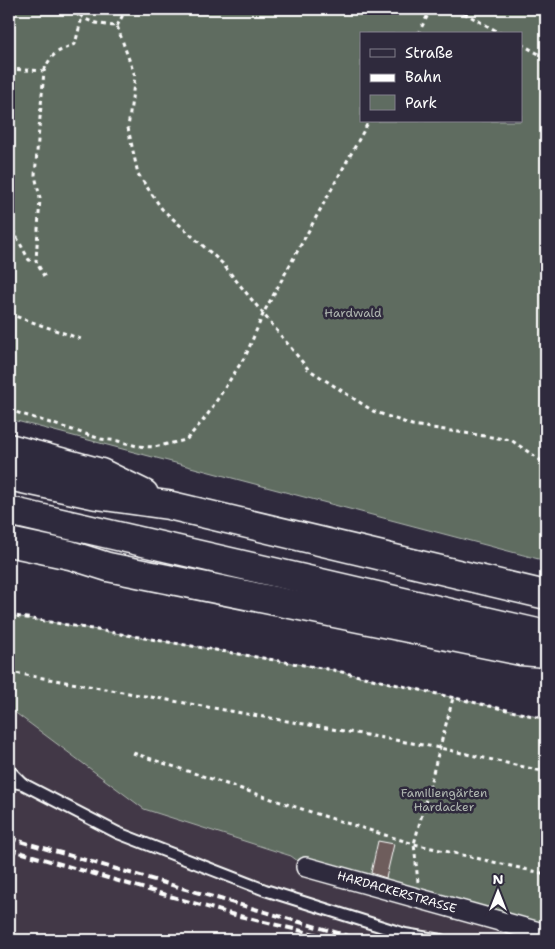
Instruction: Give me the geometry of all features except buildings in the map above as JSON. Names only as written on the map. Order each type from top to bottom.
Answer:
[{"type":"highway","points":[[9,448],[101,473],[168,505]]},
{"type":"highway","points":[[9,476],[97,495],[168,505],[546,595]]},
{"type":"highway","points":[[9,511],[546,635]]},
{"type":"highway","points":[[9,542],[70,555],[108,568]]},
{"type":"highway","points":[[9,552],[70,565],[108,568],[521,651],[546,653]]},
{"type":"street","name":"HARDACKERSTRASSE","points":[[306,867],[546,934]]},
{"type":"lane","points":[[9,770],[23,784],[118,833],[265,890],[405,934],[441,940]]},
{"type":"lane","points":[[9,782],[23,784]]},
{"type":"path","points":[[126,9],[117,26],[135,76],[128,128],[138,174],[162,209],[222,263],[264,312],[308,369],[373,411],[412,425],[511,440],[546,464]]},
{"type":"path","points":[[419,32],[431,9]]},
{"type":"path","points":[[457,9],[498,32]]},
{"type":"path","points":[[76,10],[95,24],[117,26]]},
{"type":"path","points":[[45,278],[36,262],[40,198],[35,175],[44,72],[49,59],[57,52],[75,44],[81,22],[76,10]]},
{"type":"path","points":[[522,45],[546,58]]},
{"type":"path","points":[[9,69],[44,72]]},
{"type":"path","points":[[9,410],[84,432],[101,439],[137,446],[154,447],[186,440],[206,417],[246,355],[264,312],[368,122]]},
{"type":"path","points":[[9,223],[29,260],[36,262]]},
{"type":"path","points":[[9,314],[81,339]]},
{"type":"path","points":[[9,615],[333,670],[546,719]]},
{"type":"path","points":[[9,672],[440,748],[546,772]]},
{"type":"path","points":[[420,899],[414,844],[453,698]]},
{"type":"path","points":[[133,753],[414,844],[546,874]]},
{"type":"shaded area","points":[[9,708],[144,809],[291,856],[306,867],[546,940],[9,940]]},
{"type":"green space","name":"Hardwald","points":[[9,9],[546,9],[546,561],[9,419]]},
{"type":"green space","name":"Familiengärten Hardacker","points":[[9,615],[333,670],[546,719],[546,934],[306,867],[291,856],[144,809],[9,708]]},
{"type":"railway","points":[[9,838],[362,940]]},
{"type":"railway","points":[[9,849],[231,914],[327,937]]}]
